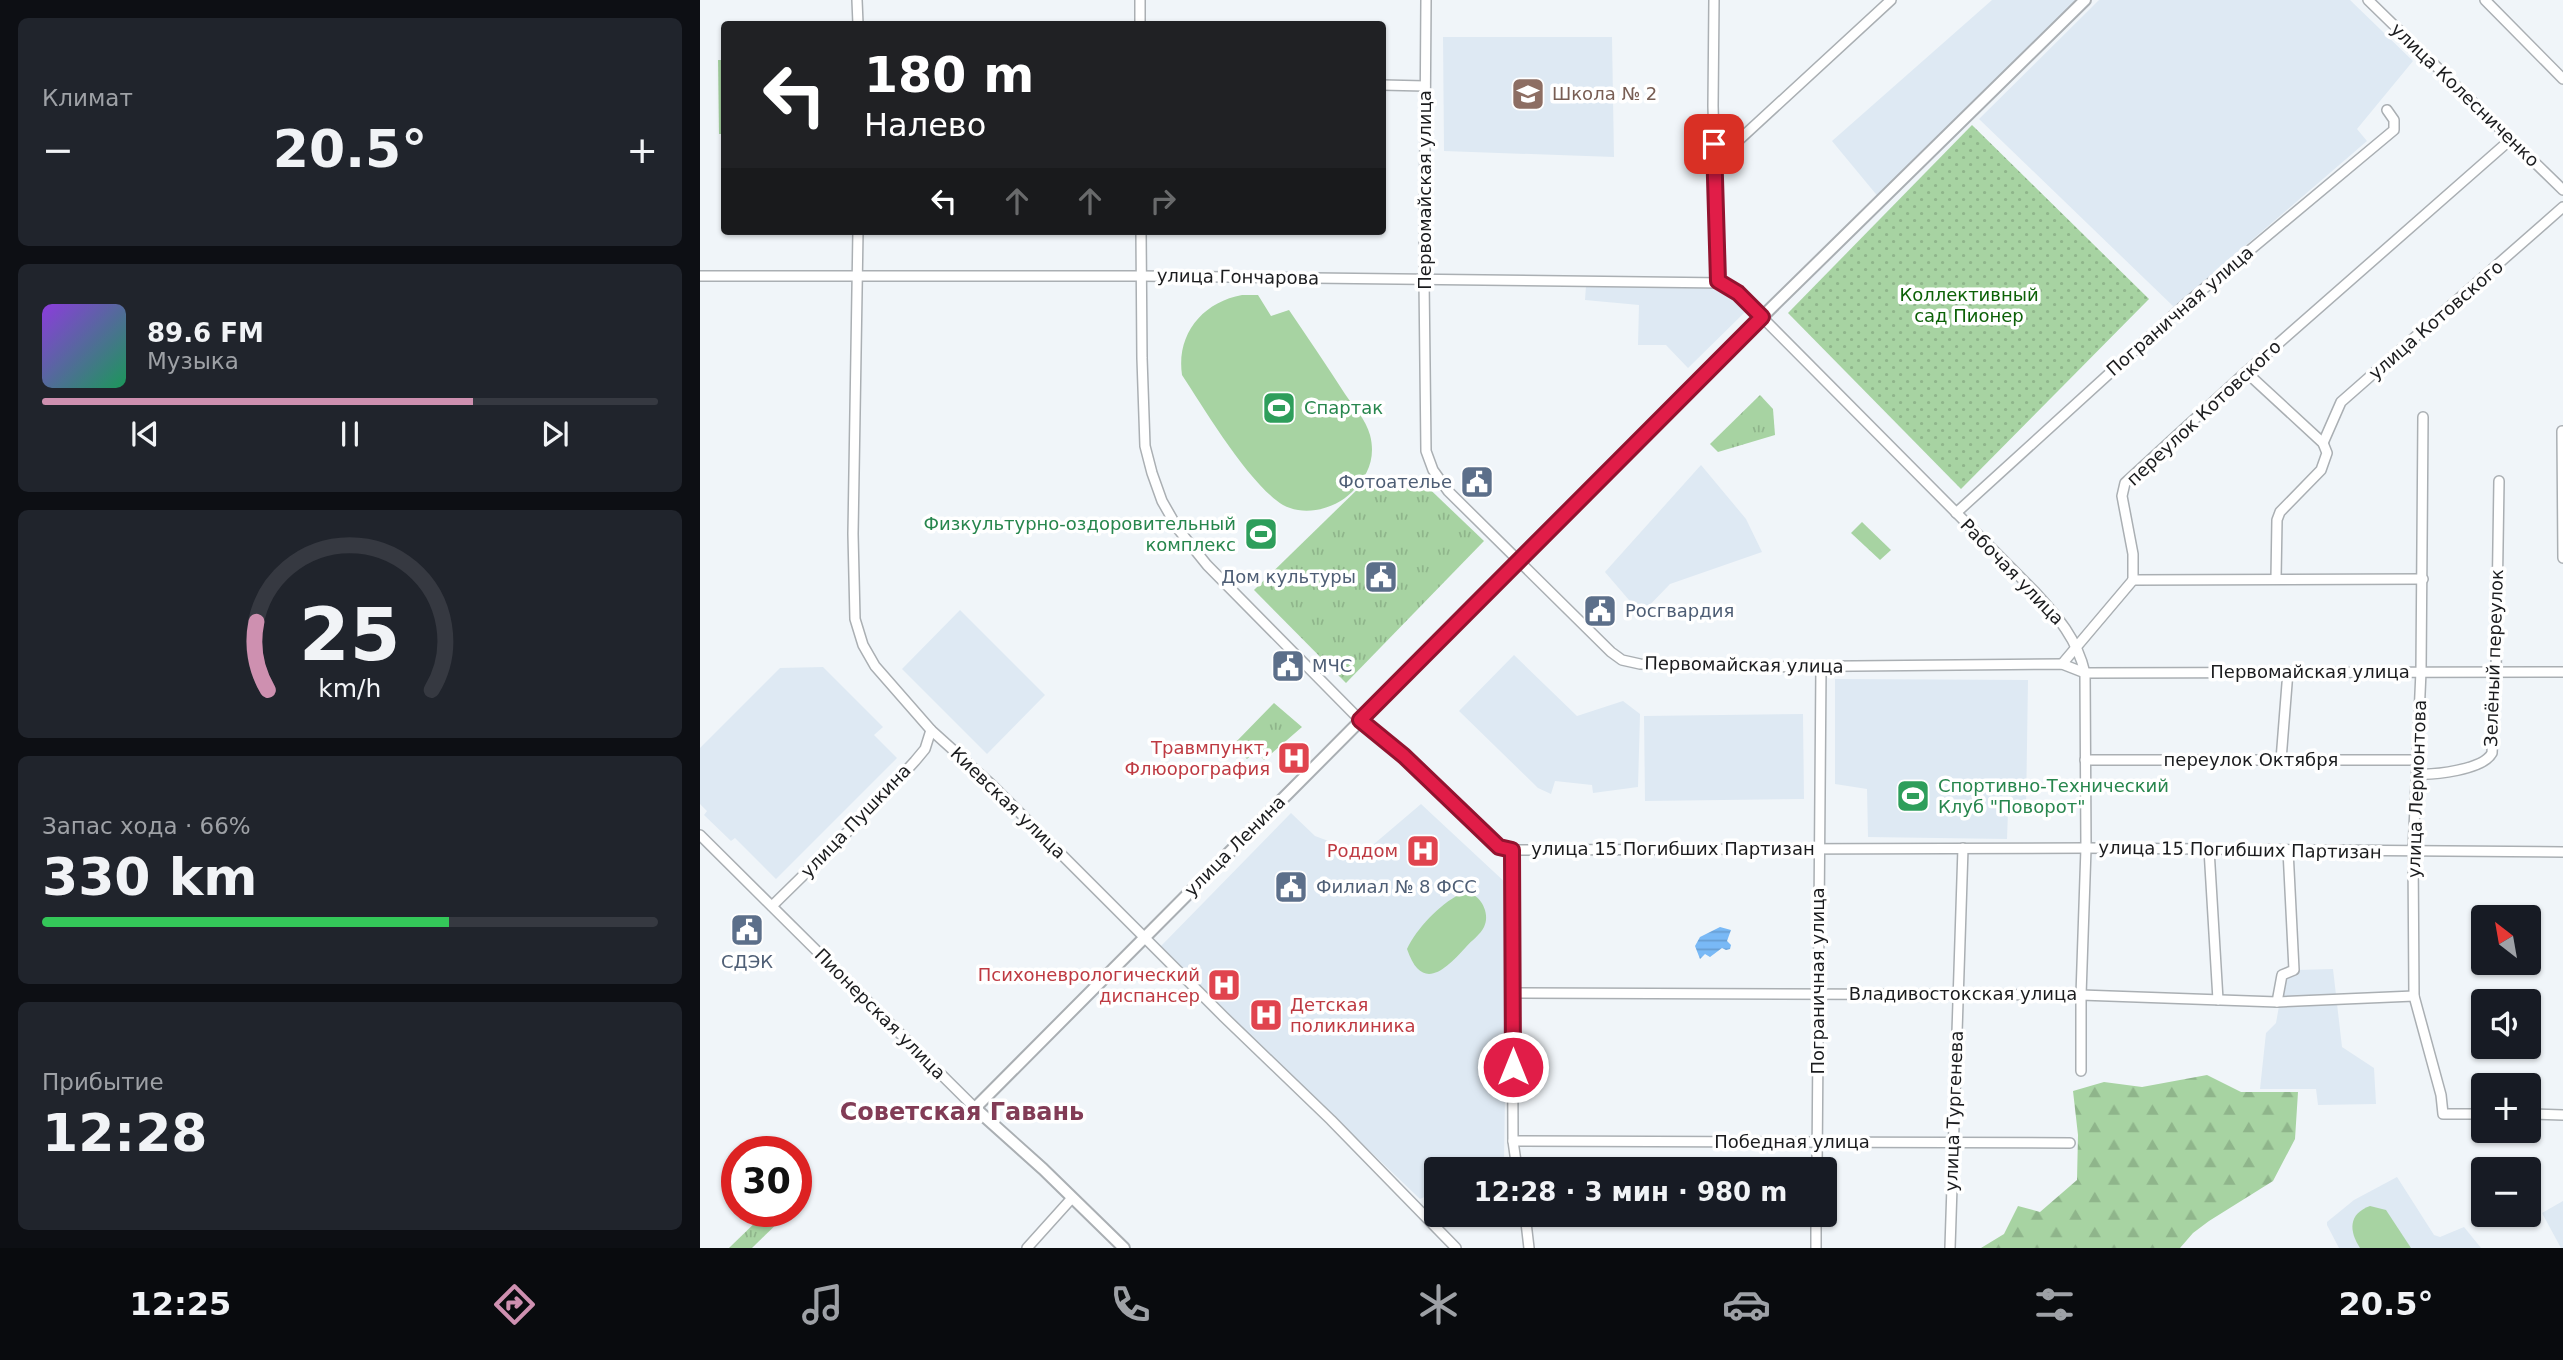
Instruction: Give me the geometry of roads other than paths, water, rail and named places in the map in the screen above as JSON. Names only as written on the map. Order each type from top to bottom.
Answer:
[{"type":"main road","name":"улица Ленина","points":[[975,1108],[1762,317],[2085,0]]},
{"type":"main road","name":"Пионерская улица","points":[[975,1108],[1043,1169],[1124,1248]]},
{"type":"street","points":[[857,0],[858,21]]},
{"type":"street","points":[[1140,0],[1140,21]]},
{"type":"street","name":"Первомайская улица","points":[[1426,0],[1426,451],[1433,470],[1448,491],[1622,660],[1653,664],[1821,667],[2062,664],[2085,673],[2563,672]]},
{"type":"street","points":[[1714,0],[1714,163],[1718,281],[1738,293],[1762,317]]},
{"type":"street","points":[[1714,163],[1891,0]]},
{"type":"street","name":"улица Колесниченко","points":[[2368,0],[2563,190]]},
{"type":"street","points":[[2485,0],[2563,79]]},
{"type":"street","points":[[1386,85],[1426,86]]},
{"type":"street","name":"Пограничная улица","points":[[1956,513],[2189,301],[2394,130],[2394,120],[2387,110]]},
{"type":"street","name":"переулок Котовского","points":[[2133,580],[2133,554],[2122,489],[2126,483],[2246,372],[2510,140]]},
{"type":"street","name":"улица Котовского","points":[[2276,578],[2277,520],[2285,506],[2321,470],[2327,453],[2323,443],[2341,402],[2563,207]]},
{"type":"street","name":"Киевская улица","points":[[858,235],[853,534],[856,619],[863,645],[875,666],[931,730],[992,785],[1224,1017],[1331,1119],[1455,1248]]},
{"type":"street","name":"улица 15 Погибших Партизан","points":[[1141,235],[1145,446],[1162,501],[1178,529],[1207,565],[1360,720],[1404,756],[1499,847],[1512,850],[2086,848],[2563,852]]},
{"type":"street","name":"улица Гончарова","points":[[700,276],[1141,276],[1718,281]]},
{"type":"street","name":"Рабочая улица","points":[[1762,317],[2063,622],[2077,647],[2085,673],[2086,848],[2081,1071]]},
{"type":"street","points":[[2246,372],[2323,443]]},
{"type":"street","name":"улица Лермонтова","points":[[2423,417],[2421,671],[2413,852],[2414,996],[2441,1095],[2443,1114],[2471,1114]]},
{"type":"street","points":[[2562,431],[2563,558]]},
{"type":"street","name":"Зелёный переулок","points":[[2417,774],[2441,774],[2489,759],[2492,754],[2499,481]]},
{"type":"street","points":[[2062,664],[2133,580],[2423,579]]},
{"type":"street","name":"Пограничная улица","points":[[1817,1157],[1821,667]]},
{"type":"street","points":[[2281,760],[2288,671]]},
{"type":"street","name":"улица Пушкина","points":[[772,906],[900,778],[925,749],[931,730]]},
{"type":"street","name":"переулок Октября","points":[[2085,761],[2417,760]]},
{"type":"street","name":"Пионерская улица","points":[[700,835],[975,1108]]},
{"type":"street","name":"улица Тургенева","points":[[1950,1248],[1963,848]]},
{"type":"street","points":[[2209,849],[2218,1000]]},
{"type":"street","points":[[1512,850],[1513,1141],[1515,1157]]},
{"type":"street","points":[[2277,1002],[2282,975],[2294,970],[2288,850]]},
{"type":"street","name":"Владивостокская улица","points":[[1512,993],[1958,993],[2277,1002],[2414,996]]},
{"type":"street","points":[[2541,1114],[2563,1115]]},
{"type":"street","name":"Победная улица","points":[[1513,1141],[2070,1143]]},
{"type":"street","points":[[1027,1248],[1072,1198]]},
{"type":"street","points":[[1527,1227],[1529,1248]]},
{"type":"street","points":[[1816,1227],[1816,1248]]},
{"type":"water","points":[[1720,927],[1731,930],[1727,941],[1731,945],[1730,949],[1722,948],[1710,957],[1705,954],[1700,959],[1695,946],[1700,937]]},
{"type":"place","name":"Школа № 2","points":[[1528,94]]},
{"type":"place","name":"Спартак","points":[[1279,408]]},
{"type":"place","name":"Фотоателье","points":[[1477,482]]},
{"type":"place","name":"Физкультурно-оздоровительный комплекс","points":[[1261,534]]},
{"type":"place","name":"Дом культуры","points":[[1381,577]]},
{"type":"place","name":"Росгвардия","points":[[1600,611]]},
{"type":"place","name":"МЧС","points":[[1288,666]]},
{"type":"place","name":"Травмпункт, Флюорография","points":[[1294,758]]},
{"type":"place","name":"Спортивно-Технический Клуб \"Поворот\"","points":[[1913,796]]},
{"type":"place","name":"Роддом","points":[[1423,851]]},
{"type":"place","name":"Филиал № 8 ФСС","points":[[1291,887]]},
{"type":"place","name":"СДЭК","points":[[747,930]]},
{"type":"place","name":"Психоневрологический диспансер","points":[[1224,985]]},
{"type":"place","name":"Детская поликлиника","points":[[1266,1015]]},
{"type":"district","name":"Советская Гавань","points":[[962,1112]]},
{"type":"park label","name":"Коллективный сад Пионер","points":[[1969,305]]}]
